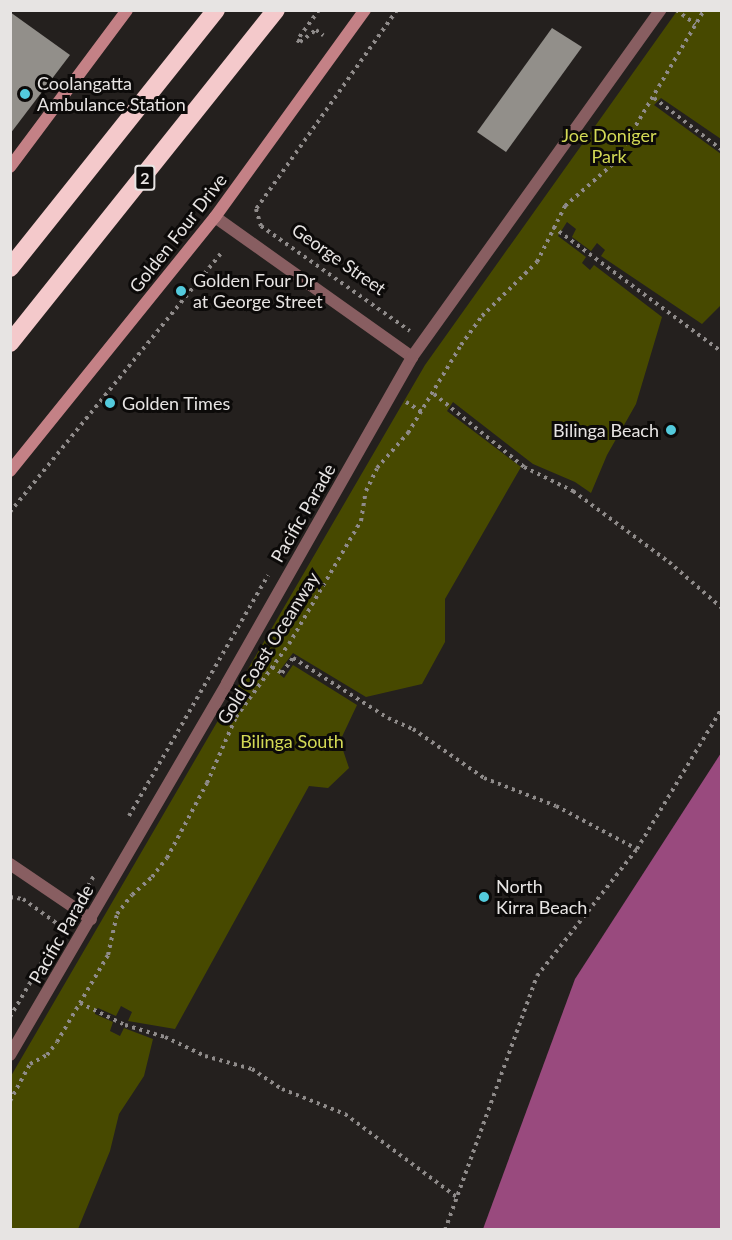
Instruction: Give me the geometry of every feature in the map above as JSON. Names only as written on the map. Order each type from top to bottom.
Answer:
[{"type":"highway","points":[[10,268],[216,10]]},
{"type":"highway","name":"2","points":[[10,343],[276,10]]},
{"type":"street","points":[[10,167],[127,10]]},
{"type":"street","name":"Golden Four Drive","points":[[10,471],[215,217],[365,10]]},
{"type":"street","name":"Pacific Parade","points":[[10,1055],[91,919],[412,357],[660,10]]},
{"type":"street","name":"George Street","points":[[215,217],[412,357]]},
{"type":"street","points":[[10,864],[91,919]]},
{"type":"path","points":[[319,10],[297,40],[300,42],[316,30],[323,35]]},
{"type":"path","name":"George Street","points":[[397,10],[256,210],[261,226],[410,331]]},
{"type":"path","points":[[676,10],[695,24]]},
{"type":"path","name":"Gold Coast Oceanway","points":[[10,1101],[30,1064],[47,1055],[108,956],[117,914],[136,890],[167,858],[207,783],[236,717],[289,644],[360,521],[366,491],[377,468],[422,412],[461,345],[482,316],[537,262],[565,206],[613,164],[704,10]]},
{"type":"path","points":[[654,98],[722,150]]},
{"type":"path","points":[[553,227],[722,352]]},
{"type":"path","points":[[10,512],[222,251]]},
{"type":"path","points":[[434,394],[524,467],[573,491],[650,548],[722,608]]},
{"type":"path","points":[[406,402],[422,412]]},
{"type":"path","name":"Pacific Parade","points":[[128,817],[270,571]]},
{"type":"path","points":[[272,667],[282,673],[293,658],[388,718],[413,729],[484,777],[556,806],[637,849]]},
{"type":"path","points":[[445,1230],[537,976],[637,849],[722,708]]},
{"type":"path","name":"Pacific Parade","points":[[88,886],[99,868]]},
{"type":"path","points":[[126,885],[136,890]]},
{"type":"path","name":"Pacific Parade","points":[[10,897],[23,899],[64,927],[10,1017]]},
{"type":"path","points":[[80,1003],[125,1025],[165,1037],[204,1056],[252,1069],[282,1089],[345,1114],[458,1198]]},
{"type":"green space","points":[[677,11],[721,11],[721,139],[661,98],[654,105],[721,154],[721,305],[702,324],[601,256],[605,250],[597,243],[591,251],[572,237],[576,229],[567,222],[558,236],[586,257],[582,263],[590,270],[594,265],[662,317],[636,404],[607,455],[591,493],[575,482],[533,464],[453,402],[447,411],[521,467],[445,599],[445,642],[422,684],[366,697],[293,653],[278,673],[284,678],[293,665],[357,705],[340,741],[349,768],[328,788],[309,786],[175,1029],[128,1021],[132,1012],[121,1006],[116,1016],[98,1008],[95,1010],[95,1014],[113,1022],[110,1031],[120,1036],[124,1028],[153,1039],[144,1076],[119,1114],[110,1151],[78,1229],[11,1229],[11,1076],[425,365]]},
{"type":"shaded area","points":[[721,753],[721,1229],[483,1229],[575,979]]},
{"type":"building","name":"Coolangatta Ambulance Station","points":[[10,12],[70,55],[10,134]]},
{"type":"building","points":[[552,28],[582,47],[506,152],[477,132]]},
{"type":"place","name":"Coolangatta Ambulance Station","points":[[25,94]]},
{"type":"place","name":"Golden Four Dr at George Street","points":[[181,291]]},
{"type":"place","name":"Golden Times","points":[[110,403]]},
{"type":"place","name":"Bilinga Beach","points":[[671,430]]},
{"type":"place","name":"North Kirra Beach","points":[[484,897]]},
{"type":"park label","name":"Joe Doniger Park","points":[[609,146]]},
{"type":"park label","name":"Bilinga South","points":[[292,741]]}]
